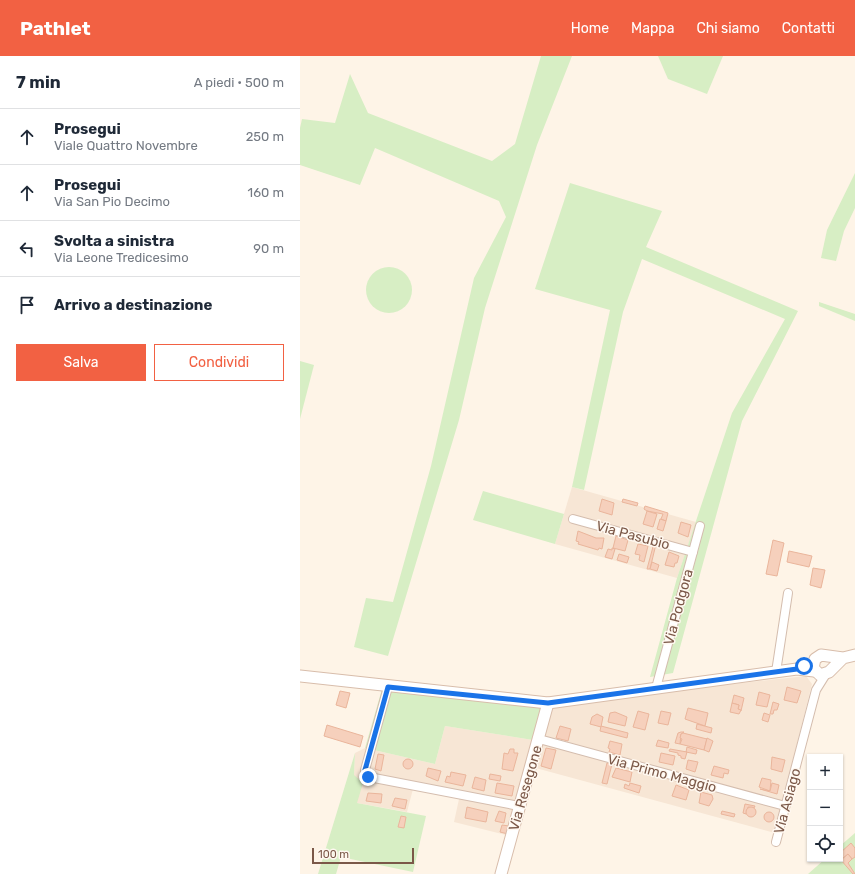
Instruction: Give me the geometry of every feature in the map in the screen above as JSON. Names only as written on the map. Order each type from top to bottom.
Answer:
[{"type":"street","name":"Via Pasubio","points":[[574,519],[693,552]]},
{"type":"street","name":"Via Podgora","points":[[656,688],[700,526]]},
{"type":"street","points":[[776,672],[788,593]]},
{"type":"street","points":[[300,676],[388,687],[548,703],[797,669],[820,670],[843,658],[855,655]]},
{"type":"street","points":[[820,670],[821,656],[843,658]]},
{"type":"street","points":[[820,670],[832,662],[828,657]]},
{"type":"street","name":"Via Asiago","points":[[776,842],[820,670]]},
{"type":"street","points":[[388,687],[365,770],[368,777],[519,806]]},
{"type":"street","name":"Via Resegone","points":[[501,874],[548,703]]},
{"type":"street","name":"Via Primo Maggio","points":[[538,739],[785,806]]},
{"type":"shaded area","points":[[572,487],[696,522],[677,578],[555,544]]},
{"type":"shaded area","points":[[806,676],[812,684],[775,833],[532,767],[549,704]]},
{"type":"shaded area","points":[[445,726],[533,740],[510,836],[454,822],[459,799],[413,789],[407,812],[357,803],[354,775],[355,753],[365,748],[435,764]]},
{"type":"green space","points":[[541,56],[572,56],[537,145],[485,308],[459,420],[388,656],[354,647],[366,598],[393,602],[431,466],[474,278],[506,217],[499,201],[375,148],[360,185],[300,165],[300,128],[302,119],[335,123],[350,74],[368,113],[492,161],[515,144]]},
{"type":"green space","points":[[658,56],[723,56],[707,94],[668,79]]},
{"type":"green space","points":[[855,173],[855,208],[844,231],[836,261],[821,258],[827,230]]},
{"type":"green space","points":[[570,183],[662,211],[646,247],[798,311],[742,421],[673,673],[650,677],[677,578],[732,413],[785,319],[642,259],[623,312],[584,490],[572,487],[610,310],[535,289]]},
{"type":"green space","points":[[389,267],[402,271],[408,277],[412,290],[408,303],[402,309],[389,313],[376,309],[370,303],[366,290],[370,277],[376,271]]},
{"type":"green space","points":[[819,302],[855,314],[855,321],[819,306]]},
{"type":"green space","points":[[300,361],[314,365],[300,419]]},
{"type":"green space","points":[[483,491],[564,514],[555,544],[473,520]]},
{"type":"green space","points":[[382,689],[542,707],[533,740],[445,726],[435,764],[365,748]]},
{"type":"green space","points":[[355,753],[354,775],[363,783],[357,803],[426,816],[413,872],[341,857],[336,874],[318,874]]},
{"type":"green space","points":[[855,833],[855,874],[808,874],[822,862],[843,862],[843,843]]},
{"type":"building","points":[[602,499],[614,503],[612,515],[599,511]]},
{"type":"building","points":[[623,499],[638,503],[637,506],[622,502]]},
{"type":"building","points":[[645,506],[668,513],[666,521],[661,519],[663,514],[647,511],[644,509]]},
{"type":"building","points":[[647,511],[657,514],[653,527],[643,524]]},
{"type":"building","points":[[660,519],[666,521],[663,531],[657,529]]},
{"type":"building","points":[[681,522],[691,525],[688,537],[678,533]]},
{"type":"building","points":[[578,531],[596,538],[604,538],[602,549],[599,548],[598,550],[578,544],[579,542],[576,541]]},
{"type":"building","points":[[616,536],[628,540],[625,551],[613,548]]},
{"type":"building","points":[[773,540],[784,543],[777,576],[766,574]]},
{"type":"building","points":[[654,543],[656,544],[650,569],[647,569]]},
{"type":"building","points":[[638,544],[648,546],[644,562],[639,560],[640,555],[635,554]]},
{"type":"building","points":[[612,548],[615,549],[612,559],[605,557],[608,549],[612,550]]},
{"type":"building","points":[[789,551],[812,556],[809,567],[787,562]]},
{"type":"building","points":[[669,552],[679,556],[674,567],[665,565]]},
{"type":"building","points":[[619,554],[629,557],[627,563],[617,560]]},
{"type":"building","points":[[652,562],[659,565],[657,571],[650,569]]},
{"type":"building","points":[[813,568],[825,570],[821,588],[810,585]]},
{"type":"building","points":[[787,687],[801,691],[797,703],[784,700]]},
{"type":"building","points":[[340,691],[350,693],[346,708],[336,705]]},
{"type":"building","points":[[759,692],[770,695],[767,707],[756,705]]},
{"type":"building","points":[[734,695],[744,698],[741,711],[738,709],[739,705],[732,703]]},
{"type":"building","points":[[773,702],[779,704],[777,710],[774,710],[773,714],[770,714]]},
{"type":"building","points":[[732,703],[739,705],[738,709],[741,710],[739,714],[730,712]]},
{"type":"building","points":[[688,708],[708,713],[705,726],[685,719]]},
{"type":"building","points":[[638,711],[649,714],[645,730],[633,727]]},
{"type":"building","points":[[661,711],[671,713],[668,725],[658,723]]},
{"type":"building","points":[[615,712],[627,717],[625,726],[608,722],[610,713]]},
{"type":"building","points":[[764,713],[770,715],[768,722],[762,720]]},
{"type":"building","points":[[597,714],[603,717],[601,727],[590,724],[592,717]]},
{"type":"building","points":[[697,724],[712,728],[711,733],[696,729]]},
{"type":"building","points":[[327,725],[363,736],[360,747],[324,736]]},
{"type":"building","points":[[560,726],[571,729],[568,741],[556,738]]},
{"type":"building","points":[[601,726],[628,733],[627,738],[600,731]]},
{"type":"building","points":[[684,732],[681,734],[680,744],[675,743],[678,733]]},
{"type":"building","points":[[683,733],[707,739],[704,750],[680,744],[682,739],[680,738],[681,734]]},
{"type":"building","points":[[707,738],[713,741],[709,752],[704,750]]},
{"type":"building","points":[[658,740],[669,743],[668,748],[656,746]]},
{"type":"building","points":[[610,741],[622,744],[620,755],[609,752],[610,749],[608,748]]},
{"type":"building","points":[[687,747],[697,750],[696,754],[686,752]]},
{"type":"building","points":[[546,748],[556,750],[551,769],[541,766]]},
{"type":"building","points":[[510,749],[514,749],[514,753],[518,753],[513,771],[502,769],[504,753],[508,754]]},
{"type":"building","points":[[670,749],[687,752],[685,759],[681,758],[678,753],[669,751]]},
{"type":"building","points":[[661,753],[675,756],[673,765],[659,762]]},
{"type":"building","points":[[378,754],[384,755],[381,771],[375,769]]},
{"type":"building","points":[[772,757],[785,760],[782,772],[771,769]]},
{"type":"building","points":[[406,759],[410,759],[413,764],[410,769],[406,769],[403,766],[403,762]]},
{"type":"building","points":[[688,760],[698,762],[695,772],[686,769]]},
{"type":"building","points":[[607,763],[612,764],[607,784],[602,783]]},
{"type":"building","points":[[714,766],[729,770],[728,774],[724,773],[723,778],[711,775]]},
{"type":"building","points":[[428,768],[441,771],[438,781],[426,776]]},
{"type":"building","points":[[616,768],[632,772],[630,782],[612,777]]},
{"type":"building","points":[[451,772],[466,775],[463,786],[445,782],[447,776],[450,777]]},
{"type":"building","points":[[490,774],[501,776],[500,781],[489,779]]},
{"type":"building","points":[[475,777],[486,780],[484,791],[472,788]]},
{"type":"building","points":[[762,778],[771,780],[770,791],[759,787]]},
{"type":"building","points":[[497,783],[514,786],[512,796],[495,793]]},
{"type":"building","points":[[630,783],[641,786],[639,793],[624,788],[625,784],[629,786]]},
{"type":"building","points":[[772,783],[779,785],[777,794],[760,789],[770,791]]},
{"type":"building","points":[[676,785],[689,790],[686,800],[672,796]]},
{"type":"building","points":[[701,792],[712,795],[713,799],[709,806],[699,803]]},
{"type":"building","points":[[368,793],[382,794],[381,803],[366,801]]},
{"type":"building","points":[[395,798],[407,800],[405,809],[392,806]]},
{"type":"building","points":[[745,804],[755,806],[754,808],[748,807],[746,814],[743,813]]},
{"type":"building","points":[[467,807],[488,812],[486,822],[465,818]]},
{"type":"building","points":[[751,807],[756,812],[751,817],[746,812]]},
{"type":"building","points":[[499,811],[506,813],[504,823],[495,821]]},
{"type":"building","points":[[722,811],[735,814],[734,817],[721,814]]},
{"type":"building","points":[[767,812],[771,812],[773,813],[773,821],[767,822],[764,819],[764,815]]},
{"type":"building","points":[[401,816],[406,817],[404,828],[398,827]]},
{"type":"building","points":[[502,825],[509,826],[508,834],[500,832]]},
{"type":"building","points":[[851,843],[855,848],[855,857],[852,859],[848,854],[843,858],[843,850]]},
{"type":"building","points":[[848,854],[852,859],[848,863],[855,874],[853,874],[843,862],[843,858]]},
{"type":"route","points":[[368,777],[365,770],[388,687],[548,703],[797,669],[804,666]]}]
